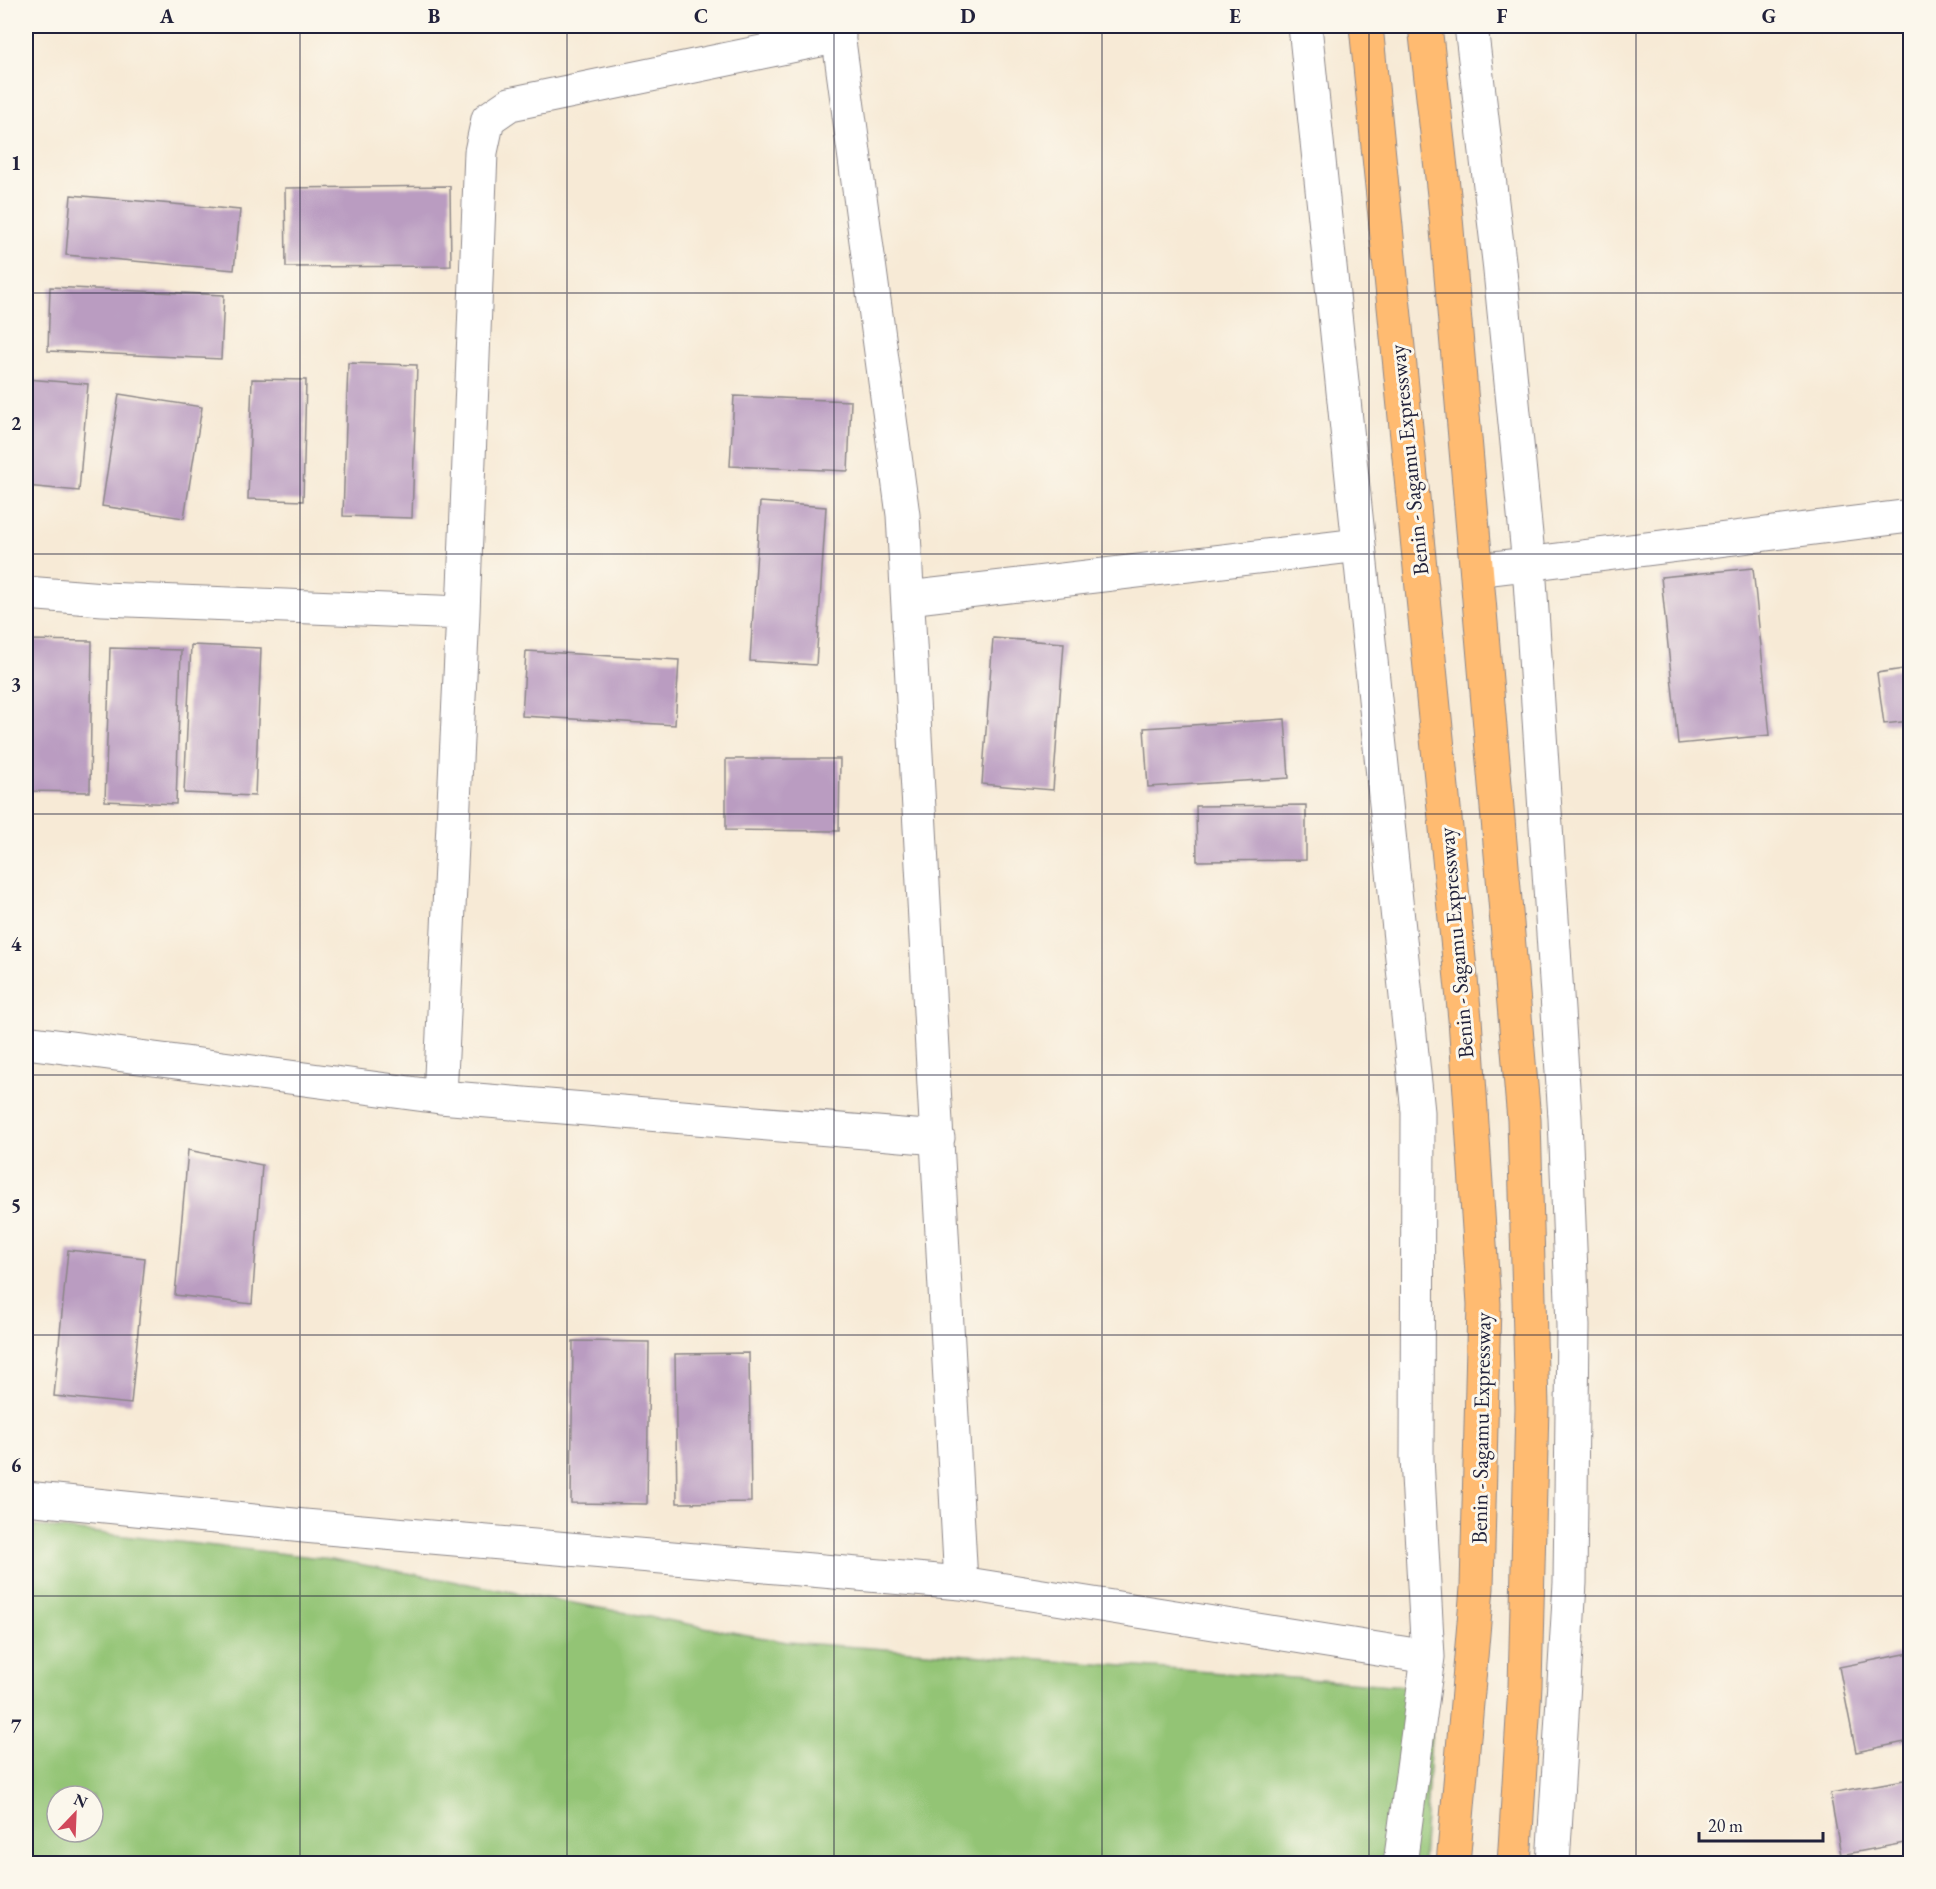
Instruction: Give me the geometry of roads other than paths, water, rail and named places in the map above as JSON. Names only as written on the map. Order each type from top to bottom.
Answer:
[{"type":"highway","name":"Benin - Sagamu Expressway","points":[[1366,26],[1465,1019],[1484,1316],[1477,1588],[1453,1863]]},
{"type":"highway","points":[[1425,26],[1444,195],[1524,1120],[1532,1407],[1525,1686],[1514,1863]]},
{"type":"highway","points":[[1465,1019],[1515,1019]]},
{"type":"street","points":[[1305,26],[1418,1112],[1417,1458],[1428,1657],[1400,1863]]},
{"type":"street","points":[[1471,26],[1499,261],[1529,565],[1565,1118],[1573,1326],[1570,1583],[1553,1863]]},
{"type":"street","points":[[440,1097],[463,613],[481,152],[488,119],[510,104],[838,31],[903,515],[961,1583]]},
{"type":"street","points":[[1477,570],[1911,516]]},
{"type":"street","points":[[908,597],[1359,545]]},
{"type":"street","points":[[26,593],[103,599],[463,613]]},
{"type":"street","points":[[26,1042],[440,1097],[938,1138]]},
{"type":"street","points":[[26,1498],[304,1526],[961,1583],[1428,1657]]}]
